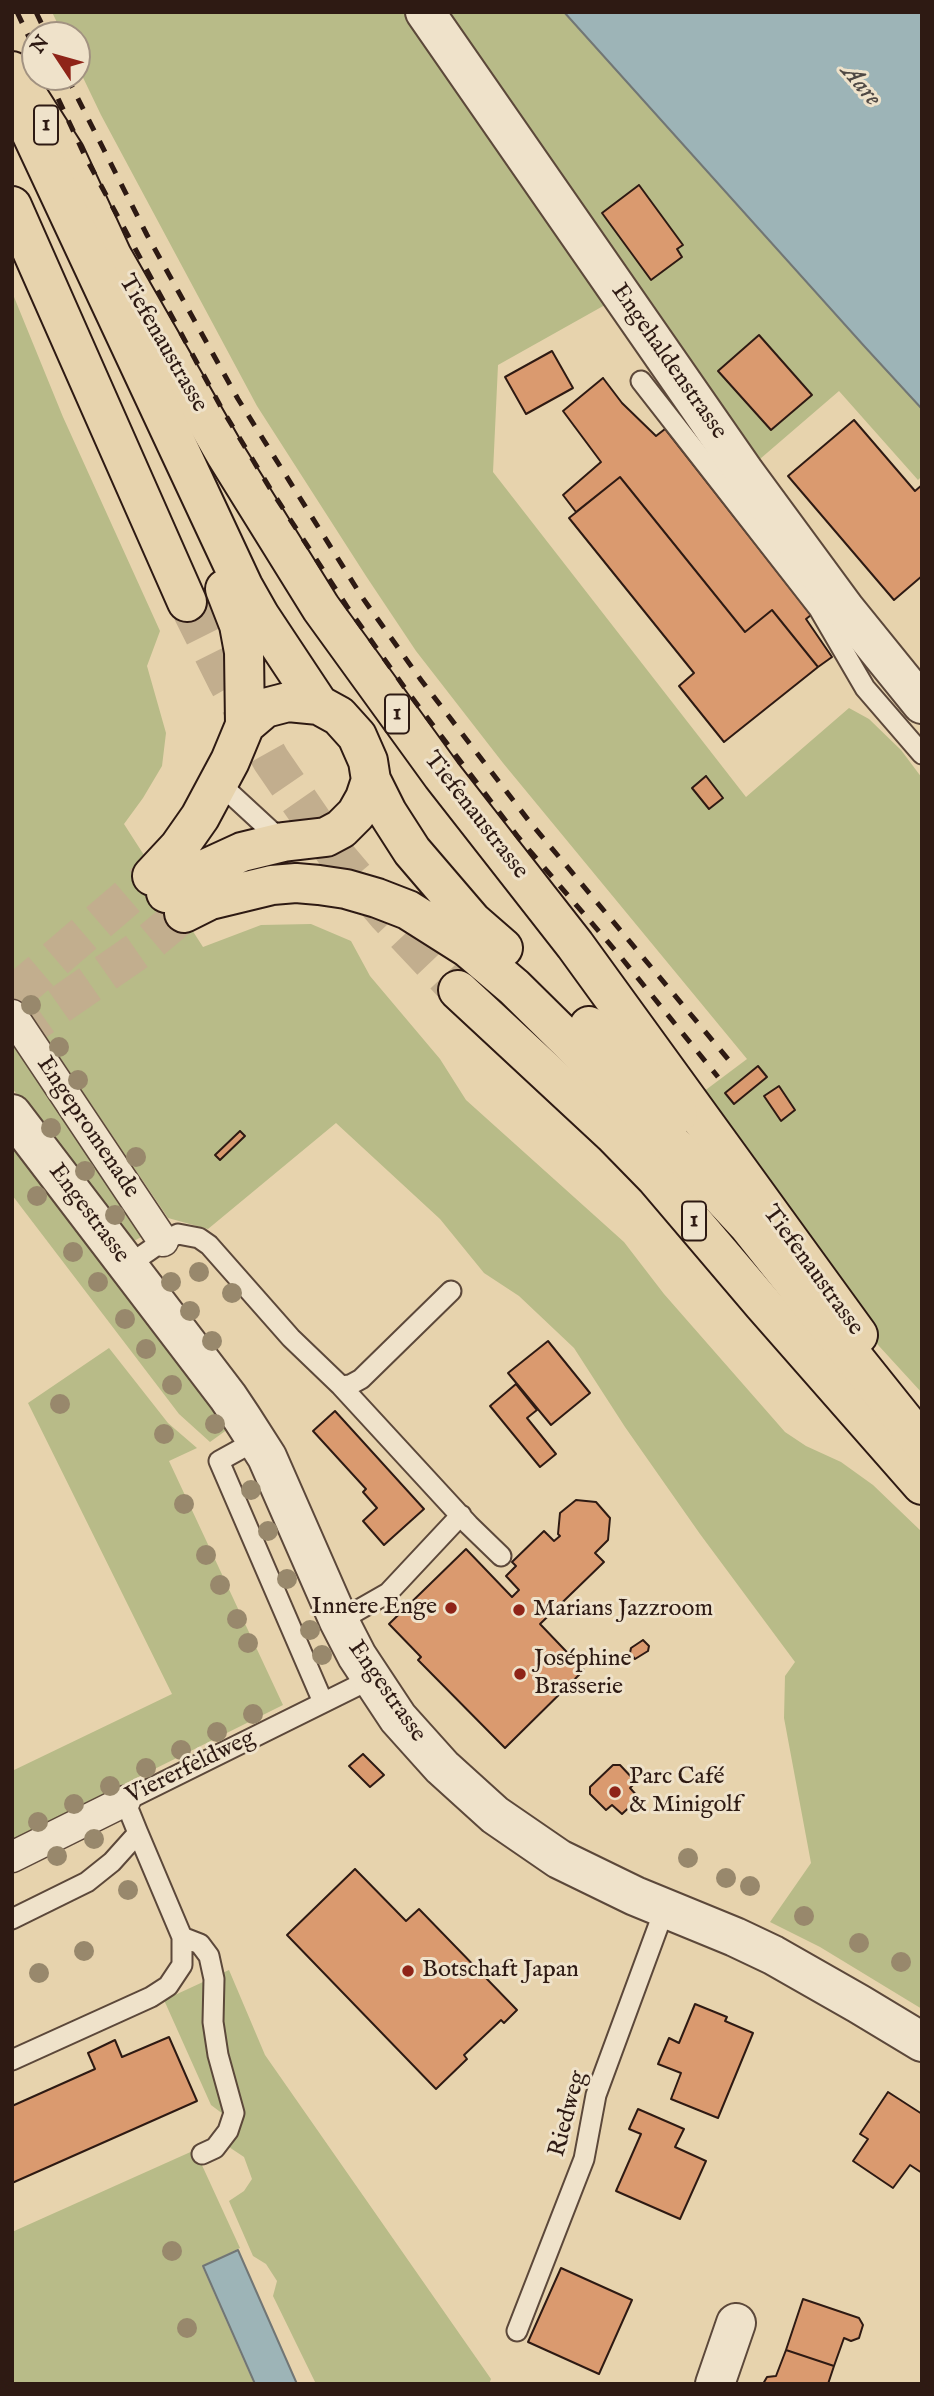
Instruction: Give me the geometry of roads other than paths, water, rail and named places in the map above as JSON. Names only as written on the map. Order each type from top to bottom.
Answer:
[{"type":"main road","name":"Tiefenaustrasse","points":[[12,71],[65,154],[112,256],[226,455],[321,608],[442,775],[575,945],[922,1421]]},
{"type":"main road","points":[[12,92],[243,586],[260,617],[318,705]]},
{"type":"main road","name":"1","points":[[12,137],[228,595],[239,625],[244,652],[245,725]]},
{"type":"main road","points":[[12,206],[187,602]]},
{"type":"main road","points":[[168,894],[179,847],[219,783],[245,725],[265,708],[288,702],[318,705],[339,716],[356,736],[368,761],[371,780],[387,812],[412,851],[472,921],[637,1070],[770,1213]]},
{"type":"main road","points":[[168,894],[194,874],[243,852],[283,842],[326,837],[341,829],[356,814],[371,780]]},
{"type":"main road","points":[[168,894],[210,900],[272,885],[296,883],[346,889],[408,910],[468,948],[514,987],[664,1135],[747,1224],[922,1443]]},
{"type":"main road","name":"1","points":[[458,990],[655,1177],[922,1485]]},
{"type":"street","name":"Engehaldenstrasse","points":[[425,12],[745,473],[845,609],[922,704]]},
{"type":"street","name":"Engepromenade","points":[[12,1015],[163,1241]]},
{"type":"street","name":"Engestrasse","points":[[12,1114],[228,1397],[257,1440],[278,1480],[339,1621],[371,1679],[398,1718],[442,1767],[495,1815],[559,1859],[603,1882],[773,1955],[922,2042]]},
{"type":"street","name":"Viererfeldweg","points":[[12,1857],[125,1801]]},
{"type":"street","points":[[715,2384],[736,2323]]},
{"type":"lane","points":[[641,381],[819,609],[865,688],[922,754]]},
{"type":"lane","points":[[219,783],[283,842]]},
{"type":"lane","points":[[127,1266],[178,1234],[199,1238],[209,1245],[292,1338],[341,1386],[501,1556]]},
{"type":"lane","points":[[341,1386],[361,1379],[451,1291]]},
{"type":"lane","points":[[257,1440],[219,1461],[323,1702]]},
{"type":"lane","points":[[339,1621],[388,1593],[461,1515]]},
{"type":"lane","name":"Viererfeldweg","points":[[125,1801],[371,1679]]},
{"type":"lane","points":[[12,2060],[151,1997],[168,1986],[182,1965],[182,1937],[125,1801]]},
{"type":"lane","points":[[12,1919],[87,1882],[112,1862],[138,1833]]},
{"type":"lane","name":"Riedweg","points":[[517,2331],[584,2159],[596,2095],[665,1908]]},
{"type":"lane","points":[[182,1937],[200,1944],[209,1956],[215,1979],[213,2022],[218,2055],[234,2112],[228,2132],[215,2148],[202,2154]]},
{"type":"water","name":"Aare","points":[[564,12],[922,12],[922,409],[865,347]]},
{"type":"water","points":[[238,2250],[297,2384],[255,2384],[203,2266]]},
{"type":"tunnel","points":[[187,602],[227,682],[271,760],[337,856],[387,915],[458,990]]},
{"type":"tunnel","points":[[12,996],[152,876]]},
{"type":"tunnel","points":[[12,1038],[146,945],[184,913]]},
{"type":"railway","points":[[17,12],[21,21]]},
{"type":"railway","points":[[36,12],[40,21]]},
{"type":"railway","points":[[55,91],[85,156],[222,409],[348,608],[407,691],[518,837],[620,956],[718,1077]]},
{"type":"railway","points":[[74,91],[147,235],[238,399],[362,597],[421,680],[529,821],[733,1065]]},
{"type":"place","name":"Innere Enge","points":[[451,1608]]},
{"type":"place","name":"Marians Jazzroom","points":[[519,1610]]},
{"type":"place","name":"Joséphine Brasserie","points":[[520,1674]]},
{"type":"place","name":"Parc Café & Minigolf","points":[[615,1792]]},
{"type":"place","name":"Botschaft Japan","points":[[408,1971]]}]
